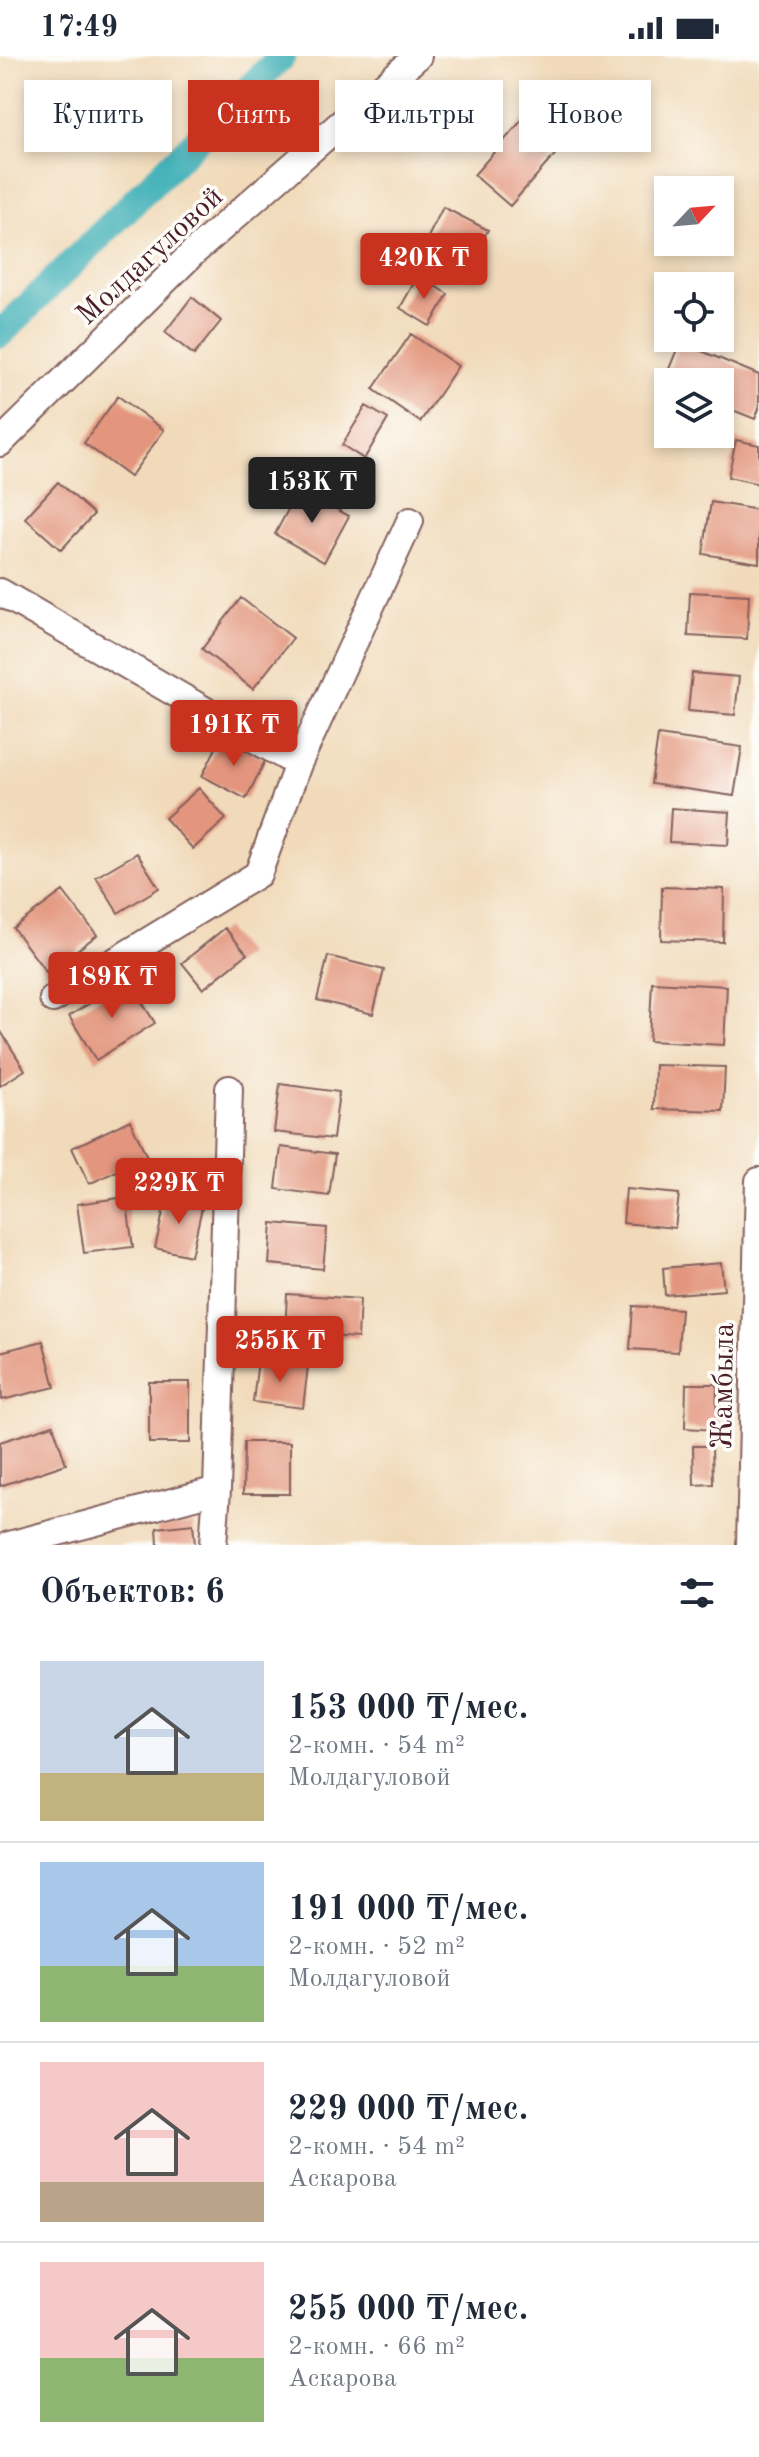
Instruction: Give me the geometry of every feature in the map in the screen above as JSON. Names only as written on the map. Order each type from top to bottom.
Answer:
[{"type":"street","name":"Молдагуловой","points":[[0,443],[194,252],[418,56]]},
{"type":"street","points":[[53,999],[258,874],[298,764],[410,521]]},
{"type":"street","points":[[0,592],[298,764]]},
{"type":"street","points":[[213,1545],[229,1089]]},
{"type":"street","name":"Жамбыла","points":[[750,1545],[759,1181]]},
{"type":"street","points":[[9,1545],[217,1490]]},
{"type":"building","points":[[519,123],[519,152],[557,152],[510,206],[474,175],[494,152],[503,152],[503,142]]},
{"type":"building","points":[[443,207],[488,230],[466,272],[422,249]]},
{"type":"building","points":[[418,276],[448,294],[430,326],[400,308]]},
{"type":"building","points":[[192,297],[221,321],[194,355],[165,332]]},
{"type":"building","points":[[411,334],[458,366],[420,422],[373,389]]},
{"type":"building","points":[[676,352],[704,352],[759,375],[759,409],[755,419],[734,411],[734,368],[669,368]]},
{"type":"building","points":[[118,396],[164,430],[130,477],[84,443]]},
{"type":"building","points":[[366,406],[388,419],[364,459],[342,445]]},
{"type":"building","points":[[736,440],[759,445],[759,484],[728,477]]},
{"type":"building","points":[[58,482],[94,514],[61,550],[25,518]]},
{"type":"building","points":[[299,489],[349,516],[324,562],[275,534]]},
{"type":"building","points":[[711,502],[759,510],[759,563],[703,554]]},
{"type":"building","points":[[690,592],[749,595],[747,639],[688,636]]},
{"type":"building","points":[[241,598],[293,638],[253,689],[202,649]]},
{"type":"building","points":[[692,673],[739,677],[735,715],[688,711]]},
{"type":"building","points":[[658,735],[742,747],[734,796],[651,784]]},
{"type":"building","points":[[222,736],[266,759],[246,799],[202,776]]},
{"type":"building","points":[[199,788],[226,819],[193,849],[165,818]]},
{"type":"building","points":[[671,808],[730,812],[728,845],[669,842]]},
{"type":"building","points":[[137,853],[159,888],[118,913],[96,877]]},
{"type":"building","points":[[662,887],[724,889],[723,942],[661,940]]},
{"type":"building","points":[[63,891],[97,935],[47,973],[13,928]]},
{"type":"building","points":[[225,928],[247,954],[203,989],[182,963]]},
{"type":"building","points":[[328,956],[384,970],[373,1014],[317,1000]]},
{"type":"building","points":[[128,980],[155,1023],[96,1060],[69,1016]]},
{"type":"building","points":[[652,982],[727,986],[724,1045],[649,1041]]},
{"type":"building","points":[[0,1030],[25,1070],[0,1086]]},
{"type":"building","points":[[655,1065],[725,1067],[723,1111],[654,1109]]},
{"type":"building","points":[[280,1084],[339,1092],[333,1139],[274,1132]]},
{"type":"building","points":[[130,1120],[147,1157],[89,1184],[72,1148]]},
{"type":"building","points":[[281,1147],[335,1154],[329,1196],[276,1189]]},
{"type":"building","points":[[626,1189],[679,1194],[675,1228],[623,1223]]},
{"type":"building","points":[[167,1195],[203,1203],[191,1256],[155,1248]]},
{"type":"building","points":[[126,1197],[133,1247],[84,1253],[77,1204]]},
{"type":"building","points":[[272,1223],[327,1228],[323,1269],[269,1264]]},
{"type":"building","points":[[721,1263],[724,1290],[665,1295],[663,1268]]},
{"type":"building","points":[[287,1294],[360,1299],[358,1338],[285,1333]]},
{"type":"building","points":[[633,1306],[681,1309],[678,1352],[630,1349]]},
{"type":"building","points":[[43,1341],[55,1387],[2,1400],[0,1352]]},
{"type":"building","points":[[258,1360],[308,1366],[303,1408],[253,1402]]},
{"type":"building","points":[[149,1382],[190,1382],[190,1443],[149,1443]]},
{"type":"building","points":[[686,1384],[717,1384],[716,1430],[685,1428]]},
{"type":"building","points":[[53,1425],[66,1464],[0,1486],[0,1442]]},
{"type":"building","points":[[244,1442],[290,1442],[290,1494],[243,1494]]},
{"type":"building","points":[[693,1446],[712,1446],[713,1484],[694,1485]]},
{"type":"building","points":[[193,1524],[195,1545],[158,1545],[157,1528]]},
{"type":"waterway","points":[[0,334],[282,56]]}]
